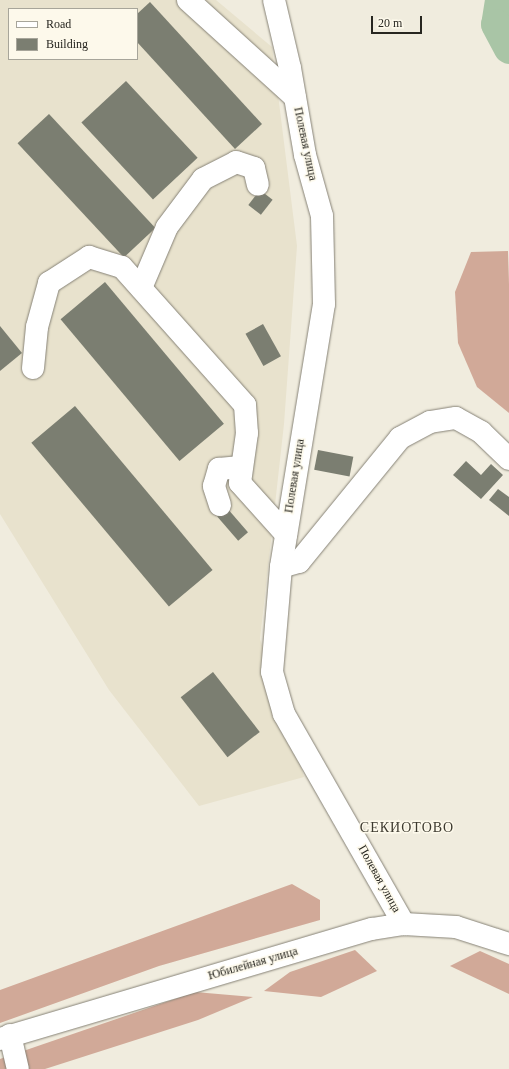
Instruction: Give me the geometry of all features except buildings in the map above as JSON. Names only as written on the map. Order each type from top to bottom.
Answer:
[{"type":"street","points":[[188,0],[295,97]]},
{"type":"street","name":"Полевая улица","points":[[274,0],[295,97],[305,155],[322,216],[324,304],[281,567],[272,672],[284,714],[404,924]]},
{"type":"street","points":[[140,288],[167,227],[203,179],[236,162],[254,168],[258,185]]},
{"type":"street","points":[[33,368],[37,327],[49,284],[89,257],[122,267],[245,405],[247,433],[241,467],[240,483],[286,534]]},
{"type":"street","points":[[281,567],[299,562],[400,438],[430,422],[456,418],[481,432],[509,459]]},
{"type":"street","points":[[220,505],[214,486],[219,469],[241,467]]},
{"type":"street","name":"Юбилейная улица","points":[[5,1037],[372,929],[404,924],[456,927],[509,944]]},
{"type":"street","points":[[5,1037],[18,1069]]},
{"type":"shaded area","points":[[0,0],[216,0],[272,47],[297,246],[284,424],[260,639],[304,777],[199,806],[109,690],[0,514]]},
{"type":"shaded area","points":[[508,251],[509,413],[477,387],[458,343],[455,292],[471,252]]},
{"type":"shaded area","points":[[292,884],[320,900],[320,920],[159,966],[0,1023],[0,990]]},
{"type":"shaded area","points":[[355,950],[377,971],[321,997],[264,991],[290,972]]},
{"type":"shaded area","points":[[480,951],[509,964],[509,994],[450,966]]},
{"type":"shaded area","points":[[195,992],[253,997],[198,1020],[45,1069],[0,1069],[0,1059]]},
{"type":"waterway","points":[[500,0],[496,24],[509,48]]},
{"type":"district","name":"СЕКИОТОВО","points":[[407,828]]}]
